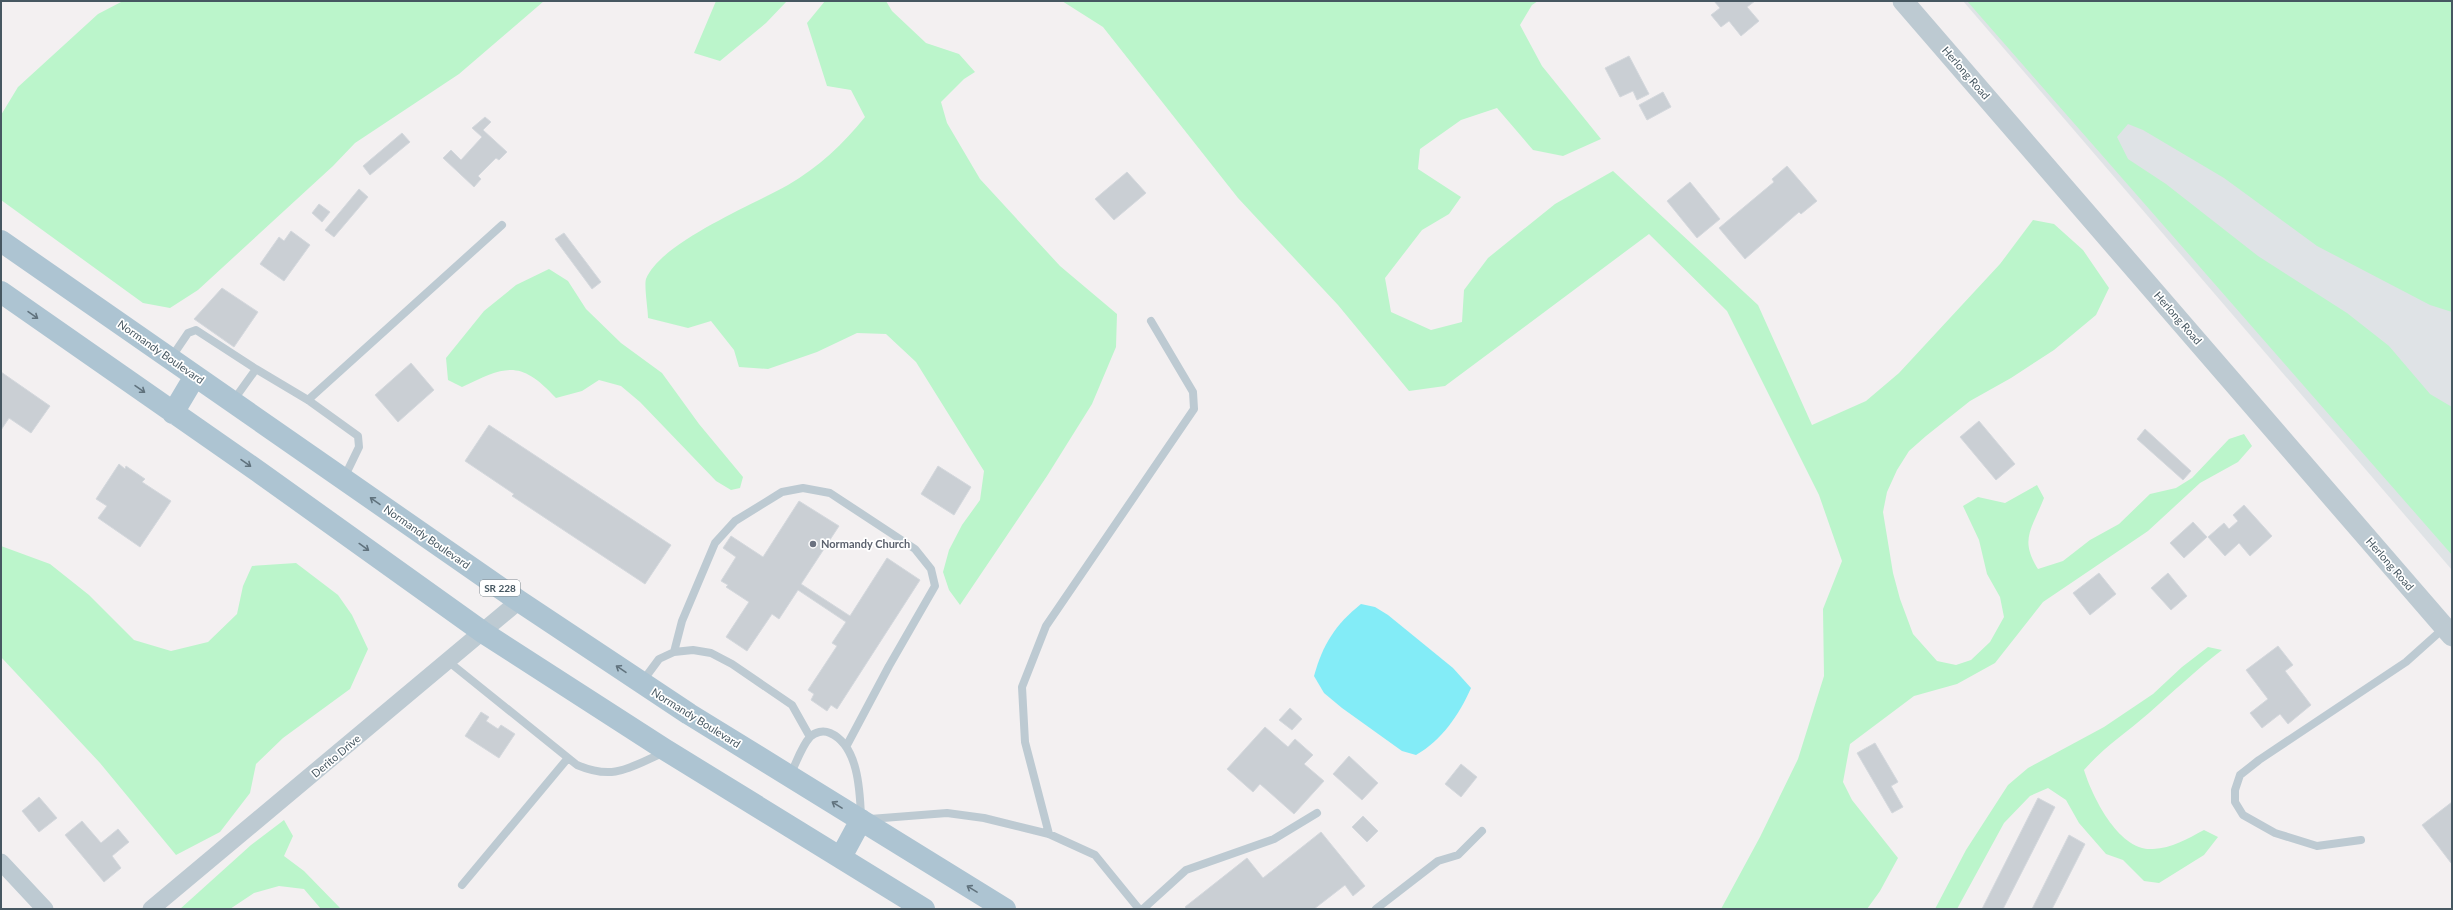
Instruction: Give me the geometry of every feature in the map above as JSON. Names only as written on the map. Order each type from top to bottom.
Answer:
[{"type":"main road","name":"Normandy Boulevard","points":[[1,240],[519,601],[642,683],[1005,909]]},
{"type":"main road","points":[[1,292],[484,633],[668,751],[924,909]]},
{"type":"main road","points":[[173,413],[195,376]]},
{"type":"main road","points":[[841,857],[861,820]]},
{"type":"street","name":"Herlong Road","points":[[1903,1],[2448,632]]},
{"type":"street","name":"Derito Drive","points":[[151,909],[484,633],[519,601]]},
{"type":"street","points":[[1,862],[44,909]]},
{"type":"lane","points":[[308,400],[502,225]]},
{"type":"lane","points":[[1049,834],[1025,742],[1022,687],[1046,626],[1194,409],[1193,392],[1151,321]]},
{"type":"lane","points":[[170,359],[188,333],[196,330],[256,369],[308,400],[358,436],[359,447],[344,479]]},
{"type":"lane","points":[[232,402],[256,369]]},
{"type":"lane","points":[[674,652],[682,621],[707,559],[715,543],[735,521],[782,492],[803,488],[830,493],[915,549],[931,569],[935,586],[889,666],[847,745]]},
{"type":"lane","points":[[2361,840],[2317,846],[2275,833],[2243,815],[2235,802],[2235,790],[2240,774],[2448,632]]},
{"type":"lane","points":[[642,683],[659,659],[674,652],[692,650],[711,653],[732,664],[792,705],[810,737]]},
{"type":"lane","points":[[449,662],[577,765],[594,772],[615,773],[668,751]]},
{"type":"lane","points":[[790,776],[810,737],[819,731],[826,731],[836,735],[847,745],[860,790],[861,820],[947,813],[984,818],[1049,834],[1094,855],[1139,909]]},
{"type":"lane","points":[[462,885],[568,758]]},
{"type":"lane","points":[[1143,909],[1186,870],[1274,839],[1317,813]]},
{"type":"lane","points":[[1376,909],[1438,861],[1458,855],[1482,831]]},
{"type":"shaded area","points":[[1963,1],[2452,1],[2452,570]]},
{"type":"green space","points":[[123,1],[544,1],[459,74],[355,143],[333,166],[198,290],[170,308],[143,303],[1,200],[1,115],[18,87],[98,14]]},
{"type":"green space","points":[[716,1],[787,1],[766,23],[720,61],[694,53]]},
{"type":"green space","points":[[825,1],[886,1],[892,11],[926,43],[959,54],[975,72],[964,79],[941,102],[947,123],[980,179],[1060,266],[1117,314],[1116,347],[1092,404],[1047,476],[960,605],[949,590],[943,572],[949,550],[962,525],[980,500],[984,471],[916,362],[886,334],[857,333],[817,352],[768,369],[739,367],[734,350],[711,321],[688,328],[648,318],[645,287],[646,279],[655,265],[688,238],[788,185],[810,171],[830,154],[865,117],[851,90],[827,86],[807,23]]},
{"type":"green space","points":[[1062,1],[1538,1],[1532,5],[1520,25],[1542,66],[1601,139],[1563,156],[1533,150],[1497,108],[1461,120],[1420,149],[1418,169],[1461,197],[1449,214],[1422,230],[1385,278],[1391,312],[1431,330],[1462,322],[1464,290],[1488,258],[1555,204],[1613,171],[1758,305],[1812,425],[1866,401],[1899,373],[2000,264],[2033,220],[2054,224],[2083,250],[2109,288],[2096,315],[2054,350],[2011,378],[1970,401],[1926,436],[1909,451],[1897,470],[1887,492],[1883,512],[1893,573],[1900,599],[1913,634],[1937,661],[1956,665],[1971,660],[1990,642],[2004,617],[2000,597],[1987,574],[1979,540],[1963,506],[1978,497],[2005,503],[2037,485],[2044,498],[2029,534],[2028,542],[2032,559],[2038,569],[2063,561],[2090,540],[2119,524],[2150,494],[2176,488],[2192,478],[2229,439],[2244,434],[2252,446],[2238,462],[2200,483],[2148,531],[2043,602],[1995,663],[1957,684],[1914,696],[1850,744],[1843,782],[1852,800],[1898,858],[1880,891],[1867,909],[1721,909],[1760,837],[1798,759],[1824,676],[1823,609],[1842,561],[1819,495],[1727,311],[1649,234],[1445,386],[1409,391],[1338,305],[1238,198],[1103,27]]},
{"type":"green space","points":[[1967,1],[2452,1],[2452,312],[2430,305],[2317,246],[2224,178],[2143,130],[2128,124],[2117,137],[2128,159],[2166,184],[2258,256],[2347,313],[2389,346],[2430,394],[2452,407],[2452,555]]},
{"type":"green space","points":[[549,269],[568,281],[586,309],[621,343],[662,373],[699,424],[743,477],[740,488],[731,490],[716,481],[640,402],[621,386],[599,380],[582,391],[556,398],[543,385],[532,377],[522,372],[512,370],[490,374],[462,387],[448,380],[446,358],[484,311],[516,285]]},
{"type":"green space","points":[[1,546],[50,564],[89,595],[134,640],[171,651],[208,642],[237,614],[243,586],[252,566],[296,563],[338,595],[352,615],[368,649],[350,689],[283,738],[256,764],[250,793],[220,832],[176,855],[100,763],[1,657]]},
{"type":"green space","points":[[2208,647],[2222,650],[2107,747],[2084,770],[2093,794],[2100,807],[2118,832],[2129,842],[2141,848],[2153,849],[2167,847],[2204,830],[2218,837],[2204,855],[2159,883],[2144,881],[2123,860],[2106,854],[2079,823],[2066,800],[2048,788],[2030,796],[2004,823],[1957,909],[1935,909],[1966,850],[2008,785],[2028,768],[2104,727],[2153,694],[2182,667]]},
{"type":"green space","points":[[284,820],[293,836],[284,856],[304,871],[341,909],[321,909],[304,889],[279,886],[254,893],[230,909],[180,909],[251,845]]},
{"type":"water","points":[[1361,604],[1375,607],[1388,615],[1453,668],[1471,688],[1461,708],[1449,726],[1434,742],[1416,755],[1402,751],[1342,708],[1324,693],[1314,676],[1321,654],[1331,636],[1344,620]]},
{"type":"building","points":[[1714,1],[1755,1],[1747,7],[1759,21],[1741,36],[1729,21],[1721,27],[1711,15],[1720,8]]},
{"type":"building","points":[[1629,56],[1649,94],[1637,100],[1633,91],[1620,97],[1605,68]]},
{"type":"building","points":[[1663,92],[1671,107],[1647,120],[1639,105]]},
{"type":"building","points":[[485,117],[491,122],[483,130],[507,152],[499,160],[496,158],[478,176],[481,179],[474,187],[443,158],[451,150],[461,160],[482,137],[472,128]]},
{"type":"building","points":[[402,133],[410,142],[370,175],[363,166]]},
{"type":"building","points":[[1787,166],[1817,201],[1801,214],[1799,212],[1745,259],[1719,228],[1774,182],[1772,179]]},
{"type":"building","points":[[1127,172],[1146,193],[1114,220],[1095,199]]},
{"type":"building","points":[[1690,182],[1720,219],[1697,238],[1667,201]]},
{"type":"building","points":[[359,189],[368,197],[334,237],[325,230]]},
{"type":"building","points":[[319,204],[330,212],[322,222],[312,213]]},
{"type":"building","points":[[291,231],[310,245],[284,281],[260,264],[279,237],[284,241]]},
{"type":"building","points":[[564,233],[601,282],[592,289],[555,239]]},
{"type":"building","points":[[222,288],[258,312],[234,347],[194,319]]},
{"type":"building","points":[[411,363],[434,390],[398,422],[375,395]]},
{"type":"building","points":[[1,372],[50,406],[31,433],[9,418],[1,430]]},
{"type":"building","points":[[1979,421],[2015,464],[1996,480],[1960,437]]},
{"type":"building","points":[[489,425],[671,545],[645,584],[512,496],[514,494],[465,461]]},
{"type":"building","points":[[2145,429],[2191,471],[2183,480],[2137,439]]},
{"type":"building","points":[[119,464],[125,469],[126,466],[145,479],[142,482],[171,501],[140,547],[98,518],[107,506],[96,499]]},
{"type":"building","points":[[938,466],[971,487],[954,515],[921,494]]},
{"type":"building","points":[[799,501],[839,526],[801,584],[850,616],[887,558],[920,580],[837,709],[831,705],[827,711],[811,700],[814,694],[808,690],[837,646],[832,643],[846,622],[798,590],[779,619],[772,614],[747,651],[726,637],[749,602],[726,587],[728,585],[721,581],[736,557],[723,548],[731,536],[763,557]]},
{"type":"building","points":[[2244,505],[2272,536],[2250,556],[2239,543],[2225,556],[2208,537],[2224,523],[2229,529],[2238,521],[2233,515]]},
{"type":"building","points":[[2193,522],[2207,537],[2184,558],[2170,543]]},
{"type":"building","points":[[2099,573],[2116,594],[2090,615],[2073,593]]},
{"type":"building","points":[[2168,573],[2187,596],[2171,610],[2151,588]]},
{"type":"building","points":[[2278,646],[2293,665],[2285,671],[2311,705],[2288,724],[2280,714],[2262,728],[2250,713],[2268,699],[2246,670]]},
{"type":"building","points":[[1290,708],[1302,719],[1292,730],[1279,720]]},
{"type":"building","points":[[481,712],[489,717],[486,721],[498,729],[501,725],[515,734],[499,758],[465,736]]},
{"type":"building","points":[[1265,727],[1288,747],[1295,739],[1313,755],[1304,764],[1324,781],[1294,814],[1260,784],[1253,792],[1227,769]]},
{"type":"building","points":[[1875,743],[1898,782],[1891,786],[1903,807],[1892,813],[1857,753]]},
{"type":"building","points":[[1349,756],[1378,783],[1362,800],[1333,774]]},
{"type":"building","points":[[1461,764],[1477,777],[1461,797],[1445,784]]},
{"type":"building","points":[[39,797],[57,818],[39,832],[22,811]]},
{"type":"building","points":[[2038,798],[2055,807],[2003,909],[1982,909]]},
{"type":"building","points":[[2452,802],[2452,862],[2451,863],[2422,825]]},
{"type":"building","points":[[1363,816],[1378,831],[1367,842],[1352,827]]},
{"type":"building","points":[[82,821],[101,843],[118,829],[129,842],[112,856],[121,868],[104,882],[65,835]]},
{"type":"building","points":[[1321,832],[1365,886],[1353,896],[1345,885],[1314,909],[1187,909],[1185,907],[1247,858],[1263,878]]},
{"type":"building","points":[[2069,835],[2085,844],[2052,909],[2032,909]]},
{"type":"place","name":"Normandy Church","points":[[813,544]]}]
